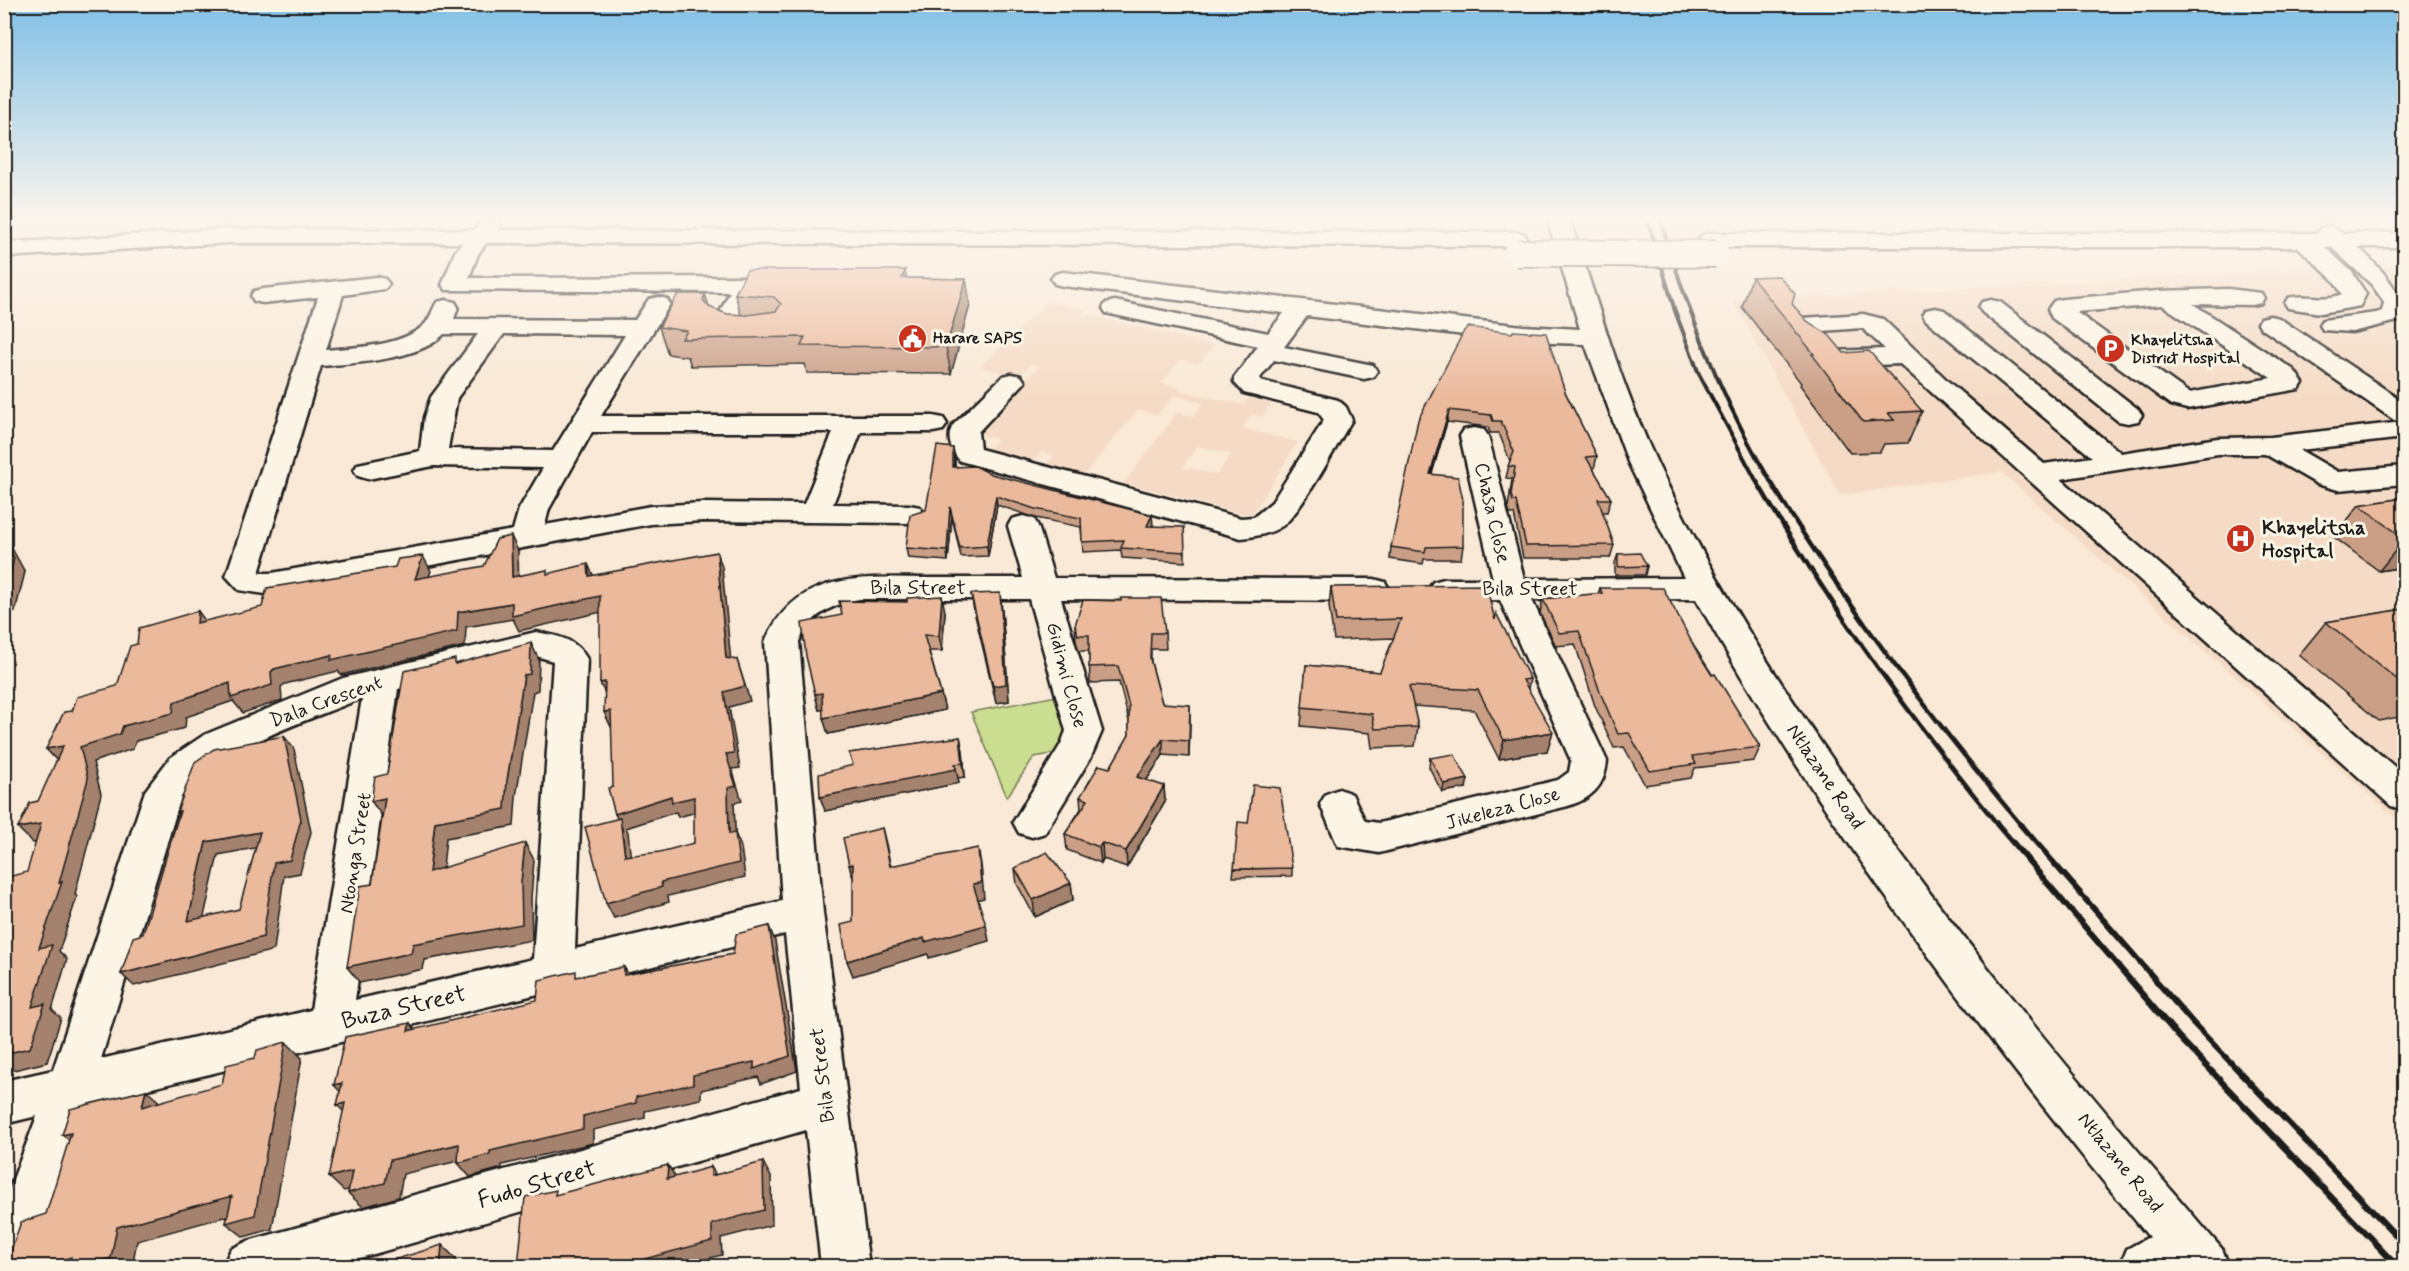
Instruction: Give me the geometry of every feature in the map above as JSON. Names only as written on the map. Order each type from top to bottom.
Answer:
[{"type":"street","points":[[310,360],[401,346],[422,338],[438,326],[456,280]]},
{"type":"street","points":[[1073,280],[1523,334],[1594,337]]},
{"type":"street","name":"Ntlazane Road","points":[[1577,280],[1610,389],[1642,462],[1705,588],[1768,692],[1860,829],[1969,978],[2196,1255]]},
{"type":"street","points":[[2296,303],[2335,305],[2354,298],[2353,288],[2349,280]]},
{"type":"street","points":[[2379,280],[2399,295],[2393,315],[2363,322],[2323,325],[2349,351],[2404,390]]},
{"type":"street","points":[[263,296],[377,284]]},
{"type":"street","points":[[737,284],[725,326],[734,331],[772,331]]},
{"type":"street","points":[[454,285],[807,285]]},
{"type":"street","points":[[332,290],[242,576],[250,583],[272,584],[651,515],[703,512],[909,514]]},
{"type":"street","points":[[2168,297],[2285,376],[2290,383],[2198,399],[2180,399],[2061,313],[2060,309],[2063,306],[2168,297],[2194,297],[2258,311],[2404,414]]},
{"type":"street","points":[[526,539],[534,508],[641,327],[658,304]]},
{"type":"street","points":[[1991,307],[2128,416]]},
{"type":"street","points":[[1115,308],[1364,371]]},
{"type":"street","points":[[1012,382],[964,430],[964,448],[970,455],[1242,528],[1255,527],[1269,523],[1283,508],[1338,420],[1336,413],[1324,404],[1249,385],[1246,378],[1301,308]]},
{"type":"street","points":[[1935,315],[2115,462]]},
{"type":"street","points":[[2349,351],[2349,333],[2363,322]]},
{"type":"street","points":[[438,326],[641,327]]},
{"type":"street","points":[[433,457],[438,417],[444,397],[497,326]]},
{"type":"street","points":[[1973,346],[2028,337]]},
{"type":"street","points":[[1905,356],[2397,781]]},
{"type":"street","points":[[583,424],[933,424]]},
{"type":"street","points":[[815,513],[850,424]]},
{"type":"street","points":[[2039,474],[2218,446],[2271,445],[2404,430]]},
{"type":"street","name":"Chasa Close","points":[[1474,436],[1511,590]]},
{"type":"street","points":[[2271,445],[2327,478],[2338,481],[2404,475]]},
{"type":"street","points":[[368,470],[433,457],[562,460]]},
{"type":"street","name":"Gidimi Close","points":[[1023,526],[1084,731],[1078,747],[1032,822]]},
{"type":"street","name":"Bila Street","points":[[845,1266],[803,913],[782,642],[795,617],[823,597],[859,588],[1511,590],[1705,588]]},
{"type":"street","name":"Jikeleza Close","points":[[1339,804],[1352,835],[1371,839],[1434,827],[1568,792],[1585,781],[1589,761],[1511,590]]},
{"type":"street","name":"Dala Crescent","points":[[6,1266],[70,1087],[164,791],[194,759],[217,745],[356,687],[536,645],[555,647],[568,656],[553,973]]},
{"type":"street","name":"Ntonga Street","points":[[330,1026],[382,681]]},
{"type":"street","name":"Buza Street","points":[[4,1103],[803,913]]},
{"type":"street","name":"Fudo Street","points":[[248,1266],[826,1102]]},
{"type":"street","points":[[2144,1266],[2196,1255]]},
{"type":"shaded area","name":"Khayelitsha Hospital","points":[[2101,280],[2404,280],[2404,825],[2001,472],[1840,495],[1733,301]]},
{"type":"shaded area","points":[[1048,301],[1085,310],[1080,316],[1089,315],[1214,345],[1198,364],[1180,360],[1162,383],[1179,388],[1178,390],[1243,405],[1249,398],[1271,403],[1262,417],[1252,414],[1242,428],[1298,442],[1251,516],[1124,483],[1177,413],[1193,416],[1203,403],[1174,395],[1157,415],[1138,410],[1081,478],[1043,468],[1054,455],[1042,452],[1030,465],[985,452],[997,439],[974,433],[1039,366],[1031,364],[1018,377],[980,367]],"holes":[[[1197,446],[1231,454],[1217,475],[1183,467]]]},
{"type":"green space","points":[[1062,695],[1075,736],[1063,752],[1034,757],[1007,797],[971,712]]},
{"type":"building","points":[[742,280],[966,280],[946,347],[801,346],[805,337],[682,339],[687,331],[659,327],[678,294],[705,294],[703,300],[709,307],[727,314],[747,315],[776,311],[781,304],[774,297],[735,294]]},
{"type":"building","points":[[1755,280],[1783,280],[1795,294],[1792,304],[1807,321],[1829,335],[1844,353],[1869,351],[1922,411],[1888,413],[1894,420],[1863,422],[1812,354],[1814,354]]},
{"type":"building","points":[[1468,327],[1512,333],[1513,331],[1546,333],[1565,392],[1597,456],[1586,457],[1611,499],[1598,499],[1614,545],[1526,546],[1516,501],[1513,501],[1511,495],[1515,467],[1508,466],[1514,452],[1501,421],[1493,421],[1491,415],[1449,410],[1430,474],[1458,477],[1463,500],[1463,546],[1426,547],[1425,552],[1391,547],[1418,420]]},
{"type":"building","points":[[937,446],[953,448],[953,467],[975,466],[991,474],[1152,515],[1147,526],[1184,527],[1185,552],[1121,548],[1124,540],[1082,542],[1081,518],[1035,509],[996,496],[987,546],[960,548],[950,507],[947,551],[906,548],[910,515],[926,510]]},
{"type":"building","points":[[2404,498],[2404,538],[2359,505]]},
{"type":"building","points":[[511,536],[512,577],[547,570],[547,574],[588,564],[589,576],[717,552],[726,658],[737,660],[745,686],[724,692],[734,753],[726,754],[736,786],[728,788],[729,834],[735,833],[739,863],[661,882],[662,887],[606,903],[585,827],[620,818],[625,856],[660,852],[694,843],[694,797],[672,802],[671,796],[615,814],[608,788],[613,787],[611,711],[604,712],[605,682],[600,683],[600,596],[512,616],[512,603],[458,612],[457,631],[331,660],[332,655],[274,669],[271,672],[272,685],[231,698],[230,683],[174,702],[173,713],[123,726],[120,734],[80,747],[88,779],[59,883],[62,882],[39,948],[52,945],[32,1007],[45,1004],[30,1048],[4,1054],[4,878],[27,872],[41,824],[18,828],[30,803],[38,801],[63,746],[46,749],[64,712],[72,711],[77,697],[117,686],[130,646],[137,644],[139,628],[198,611],[197,623],[262,607],[267,588],[395,567],[398,559],[423,556],[415,579],[484,566],[497,539]]},
{"type":"building","points":[[4,541],[14,558],[4,596]]},
{"type":"building","points":[[1640,553],[1647,566],[1618,567],[1618,554]]},
{"type":"building","points":[[1486,585],[1495,620],[1496,613],[1530,679],[1523,680],[1553,732],[1504,740],[1478,690],[1409,686],[1418,727],[1375,729],[1372,714],[1302,707],[1306,665],[1380,672],[1401,619],[1336,621],[1331,587]]},
{"type":"building","points":[[1600,588],[1663,588],[1695,648],[1712,675],[1715,674],[1760,747],[1692,756],[1696,764],[1650,771],[1629,733],[1618,734],[1600,692],[1579,631],[1559,633],[1543,599],[1602,593]]},
{"type":"building","points":[[1000,593],[1006,684],[993,686],[971,594]]},
{"type":"building","points":[[942,596],[939,636],[924,635],[941,694],[823,718],[822,693],[815,694],[806,656],[802,623],[842,615],[839,601],[907,602],[907,598]]},
{"type":"building","points":[[1121,598],[1161,598],[1165,633],[1151,633],[1150,659],[1162,703],[1190,705],[1189,741],[1163,739],[1137,777],[1164,786],[1126,851],[1102,843],[1099,847],[1065,834],[1088,800],[1080,797],[1099,765],[1110,768],[1129,735],[1129,706],[1118,666],[1089,667],[1089,635],[1078,635],[1075,625],[1083,600],[1121,601]]},
{"type":"building","points":[[2404,609],[2404,685],[2326,622]]},
{"type":"building","points":[[531,643],[530,674],[524,675],[507,780],[505,809],[435,822],[429,872],[525,843],[521,882],[522,924],[413,944],[411,953],[347,967],[360,886],[372,884],[385,798],[371,801],[375,777],[387,774],[404,671],[455,659],[455,664]]},
{"type":"building","points":[[284,736],[301,819],[290,860],[274,863],[263,937],[121,974],[133,937],[143,934],[180,811],[177,812],[195,762],[214,749]],"holes":[[[260,832],[239,909],[188,921],[206,842]]]},
{"type":"building","points":[[960,737],[963,763],[955,764],[956,769],[820,797],[819,774],[853,765],[849,753]]},
{"type":"building","points":[[1454,754],[1468,779],[1444,784],[1430,758]]},
{"type":"building","points":[[1253,785],[1280,788],[1292,868],[1234,869],[1238,822],[1248,823]]},
{"type":"building","points":[[882,828],[890,866],[978,848],[981,883],[973,884],[986,925],[925,942],[924,938],[847,961],[841,925],[853,922],[853,864],[849,865],[843,838]]},
{"type":"building","points":[[1047,852],[1071,883],[1033,900],[1015,868]]},
{"type":"building","points":[[769,926],[790,1056],[754,1069],[754,1062],[693,1075],[693,1084],[636,1097],[636,1103],[583,1116],[583,1129],[490,1151],[490,1154],[458,1163],[459,1144],[390,1160],[385,1183],[348,1193],[352,1171],[329,1177],[345,1103],[337,1105],[342,1083],[334,1085],[345,1037],[410,1023],[408,1031],[537,1000],[539,980],[576,971],[576,977],[624,967],[624,975],[733,954],[736,934]]},
{"type":"building","points":[[286,1042],[255,1215],[226,1223],[232,1196],[117,1227],[111,1258],[84,1266],[69,1266],[71,1257],[40,1266],[4,1265],[5,1254],[10,1253],[21,1222],[46,1214],[71,1133],[62,1135],[70,1109],[146,1090],[142,1107],[222,1084],[226,1065],[255,1058],[257,1050]]},
{"type":"building","points":[[763,1162],[764,1210],[712,1224],[712,1241],[644,1259],[644,1266],[518,1266],[525,1197],[556,1190],[555,1195],[668,1165],[667,1179],[711,1167],[711,1176]]},
{"type":"building","points":[[442,1245],[440,1266],[387,1266],[387,1262]]},
{"type":"railway","points":[[1666,280],[1699,374],[1758,484]]},
{"type":"railway","points":[[1680,280],[1722,389],[1772,484]]},
{"type":"railway","points":[[1757,482],[1812,571],[1871,658],[1933,743],[1998,825]]},
{"type":"railway","points":[[1771,482],[1858,615],[1954,743],[2021,825]]},
{"type":"railway","points":[[1997,824],[2178,1036],[2397,1266]]},
{"type":"railway","points":[[2020,824],[2193,1023],[2404,1244]]},
{"type":"place","name":"Harare SAPS","points":[[912,338]]},
{"type":"place","name":"Khayelitsha District Hospital","points":[[2110,349]]},
{"type":"place","name":"Khayelitsha Hospital","points":[[2241,539]]}]
